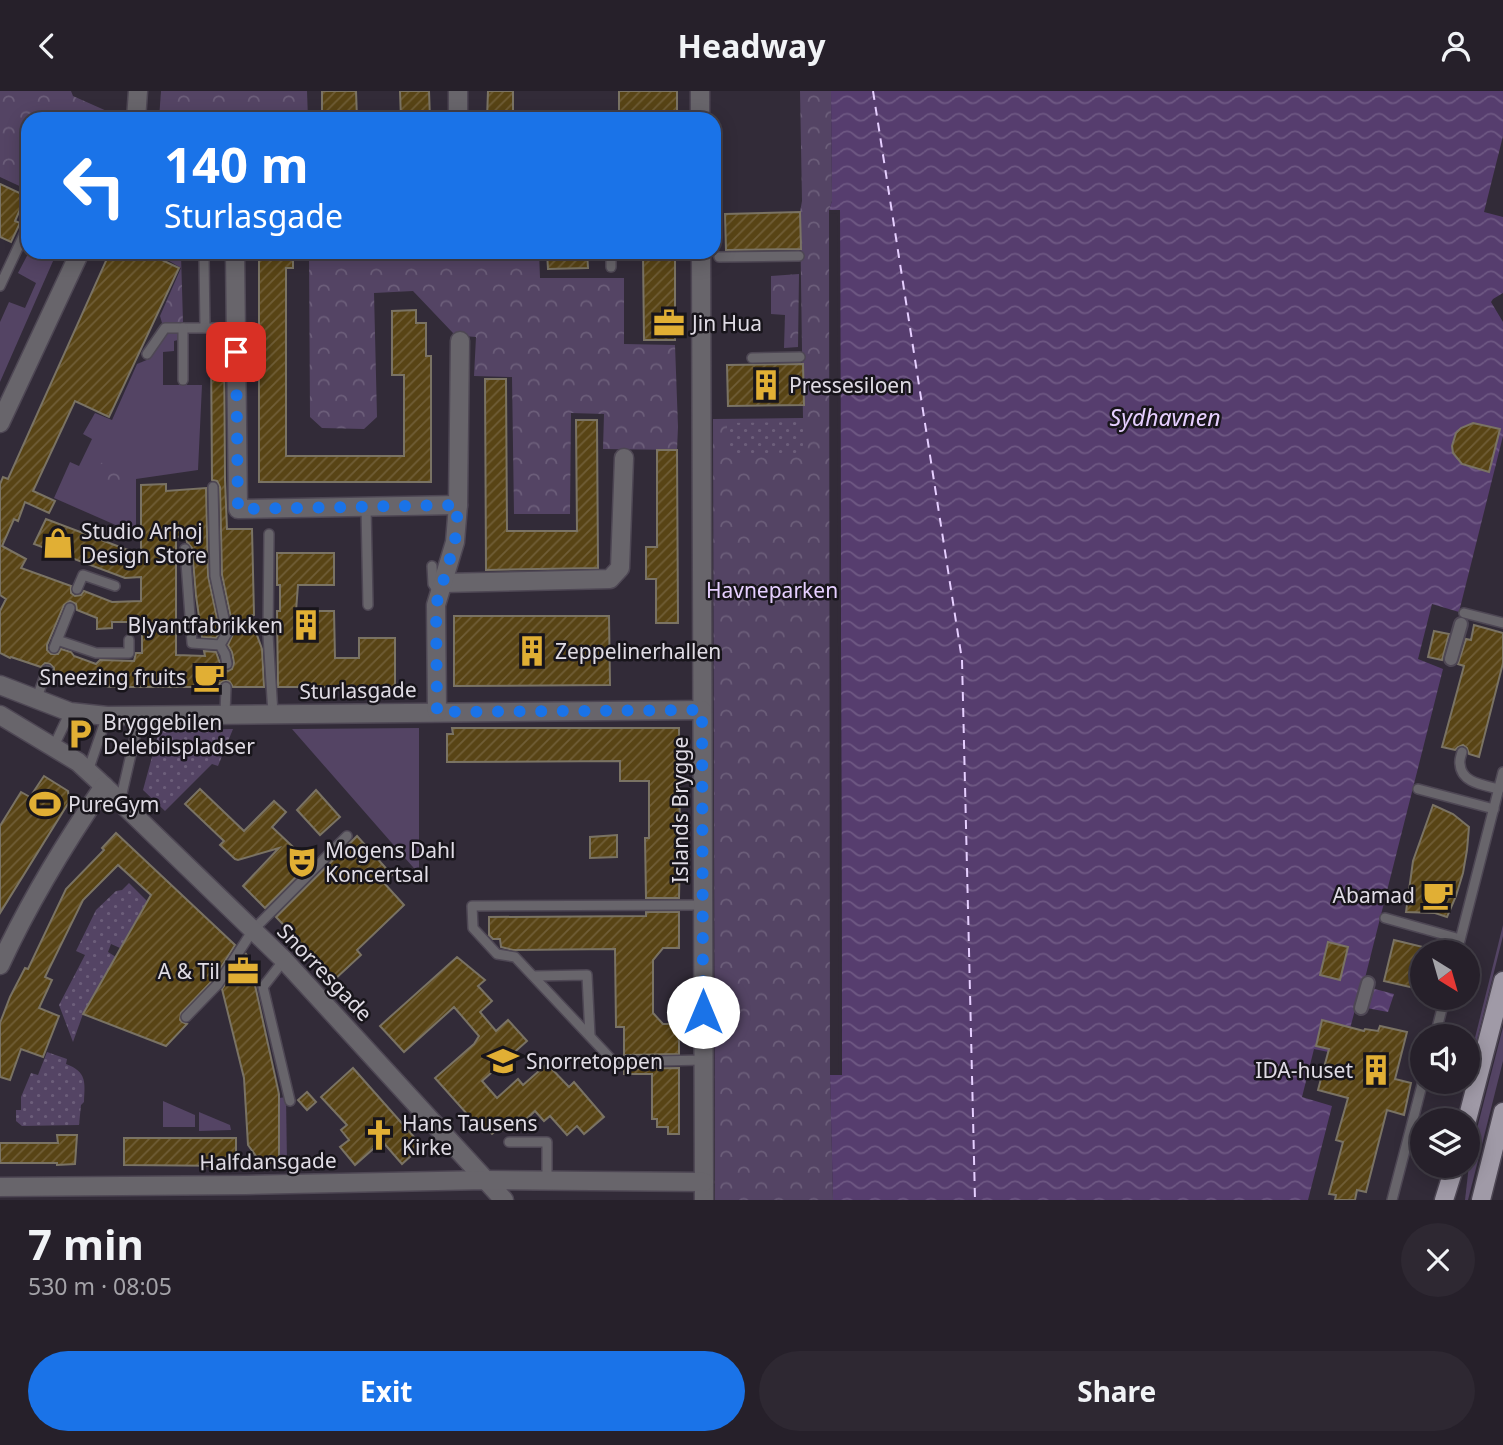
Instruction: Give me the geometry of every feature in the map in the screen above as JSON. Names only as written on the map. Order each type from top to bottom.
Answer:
[{"type":"main road","points":[[1470,1108],[1503,981]]},
{"type":"main road","points":[[1481,1200],[1503,1112]]},
{"type":"main road","points":[[1444,1200],[1451,1178]]},
{"type":"street","points":[[136,112],[138,91]]},
{"type":"street","points":[[458,91],[458,112]]},
{"type":"street","points":[[700,91],[700,112]]},
{"type":"street","points":[[0,423],[77,259]]},
{"type":"street","points":[[235,259],[238,509],[458,505]]},
{"type":"street","name":"Islands Brygge","points":[[701,259],[704,1191]]},
{"type":"street","points":[[437,712],[436,605],[455,542],[458,505],[460,341]]},
{"type":"street","points":[[442,589],[494,576],[610,579],[620,568],[624,458]]},
{"type":"street","points":[[1451,659],[1463,619]]},
{"type":"street","name":"Sturlasgade","points":[[0,685],[70,712],[107,716],[702,710]]},
{"type":"street","name":"Snorresgade","points":[[0,715],[78,762],[104,786],[284,960],[504,1200]]},
{"type":"street","points":[[0,965],[41,884],[104,786]]},
{"type":"street","points":[[1361,1008],[1368,983]]},
{"type":"street","name":"Halfdansgade","points":[[0,1187],[328,1192],[486,1180],[704,1191]]},
{"type":"lane","points":[[0,286],[21,241]]},
{"type":"lane","points":[[721,257],[799,256]]},
{"type":"lane","points":[[204,259],[205,328]]},
{"type":"lane","points":[[611,259],[611,267]]},
{"type":"lane","points":[[147,354],[165,328],[236,328]]},
{"type":"lane","points":[[183,328],[183,380]]},
{"type":"lane","points":[[752,358],[800,357]]},
{"type":"lane","points":[[213,487],[215,576],[228,633],[220,645]]},
{"type":"lane","points":[[366,507],[368,605]]},
{"type":"lane","points":[[269,534],[268,635],[273,714]]},
{"type":"lane","points":[[186,549],[192,643],[220,645]]},
{"type":"lane","points":[[432,566],[433,584],[442,589]]},
{"type":"lane","points":[[77,589],[83,575],[115,586]]},
{"type":"lane","points":[[70,608],[56,644],[96,653],[129,653],[129,640]]},
{"type":"lane","points":[[1463,619],[1503,623]]},
{"type":"lane","points":[[220,645],[227,664]]},
{"type":"lane","points":[[36,700],[47,670]]},
{"type":"lane","points":[[225,714],[226,687]]},
{"type":"lane","points":[[54,746],[70,712]]},
{"type":"lane","points":[[120,802],[141,715]]},
{"type":"lane","points":[[88,771],[107,716]]},
{"type":"lane","points":[[1462,752],[1460,765],[1465,778],[1499,789]]},
{"type":"lane","points":[[1385,918],[1460,939],[1503,772]]},
{"type":"lane","points":[[1418,789],[1493,809]]},
{"type":"lane","points":[[186,1017],[218,984],[253,930],[347,837]]},
{"type":"lane","points":[[703,905],[472,906],[473,928],[496,954],[515,957],[614,1062],[703,1060]]},
{"type":"lane","points":[[284,960],[263,987],[290,1101]]},
{"type":"lane","points":[[534,976],[587,975],[590,1037]]},
{"type":"lane","points":[[1392,1200],[1420,1094]]},
{"type":"lane","points":[[509,1142],[547,1142],[547,1181]]},
{"type":"green space","points":[[0,91],[71,91],[73,96],[109,112],[21,112],[21,187],[0,177]]},
{"type":"green space","points":[[161,91],[307,91],[308,112],[160,112]]},
{"type":"green space","name":"Havneparken","points":[[800,91],[831,91],[830,1075],[833,1200],[715,1200],[713,419],[803,418]]},
{"type":"green space","points":[[25,259],[54,259],[0,382],[0,322],[9,302],[25,308],[36,283],[18,273]]},
{"type":"green space","points":[[166,259],[181,259],[183,322],[162,323],[160,316],[181,268]]},
{"type":"green space","points":[[309,259],[539,259],[540,278],[624,278],[624,344],[675,345],[677,450],[603,449],[604,414],[571,413],[570,514],[514,514],[512,377],[474,376],[476,337],[453,333],[413,291],[374,293],[377,417],[364,429],[322,428],[310,417]]},
{"type":"green space","points":[[799,274],[798,347],[784,348],[785,315],[771,314],[771,276]]},
{"type":"green space","points":[[178,333],[178,340],[174,341],[174,351],[163,352],[163,385],[202,385],[198,470],[136,479],[136,534],[54,498],[70,462],[79,466],[92,439],[83,434],[95,413],[112,420],[137,364],[149,359],[167,334]]},
{"type":"green space","points":[[803,422],[803,455],[727,455],[727,423]]},
{"type":"green space","points":[[107,461],[121,471],[124,483],[119,495],[110,497],[101,489],[96,471],[101,463]]},
{"type":"green space","points":[[419,728],[419,874],[292,729]]},
{"type":"green space","points":[[233,729],[218,766],[212,764],[165,811],[143,790],[159,731]]},
{"type":"green space","points":[[129,883],[147,901],[120,948],[111,944],[108,952],[116,957],[83,1014],[73,1042],[59,1005],[85,955],[76,951],[96,910]]},
{"type":"green space","points":[[1503,925],[1503,936],[1480,1028],[1478,1024]]},
{"type":"green space","points":[[1503,1027],[1503,1061],[1480,1152],[1480,1117]]},
{"type":"green space","points":[[47,1052],[67,1059],[66,1064],[81,1074],[85,1089],[79,1125],[22,1126],[16,1121],[16,1110],[21,1110],[21,1097],[31,1073],[38,1075]]},
{"type":"green space","points":[[286,1097],[287,1163],[279,1163],[279,1098]]},
{"type":"green space","points":[[163,1101],[195,1115],[195,1127],[163,1127]]},
{"type":"green space","points":[[199,1112],[230,1125],[231,1130],[199,1131]]},
{"type":"green space","points":[[1468,1178],[1474,1178],[1468,1200],[1465,1200]]},
{"type":"water","name":"Sydhavnen","points":[[831,91],[1503,91],[1503,136],[1484,212],[1503,217],[1503,293],[1491,302],[1503,322],[1503,436],[1459,612],[1432,604],[1418,659],[1443,669],[1363,986],[1394,994],[1388,1012],[1356,1006],[1343,1055],[1314,1049],[1302,1097],[1332,1106],[1308,1200],[833,1200],[830,1075],[842,1075],[840,211],[829,210],[832,201]]},
{"type":"pier","points":[[829,210],[840,210],[842,1075],[830,1075],[830,1072],[839,1072],[837,214],[829,213]]},
{"type":"building","points":[[322,91],[356,91],[357,112],[322,112]]},
{"type":"building","points":[[400,91],[429,91],[430,112],[401,112]]},
{"type":"building","points":[[488,91],[513,91],[513,112],[487,112]]},
{"type":"building","points":[[619,91],[677,91],[677,112],[619,112]]},
{"type":"building","points":[[0,184],[21,194],[21,207],[15,221],[20,223],[11,242],[0,237]]},
{"type":"building","points":[[800,212],[801,249],[726,250],[725,214]]},
{"type":"building","points":[[107,259],[160,259],[179,268],[109,417],[75,401],[33,491],[55,501],[49,513],[25,502],[18,521],[14,519],[2,546],[26,559],[21,568],[71,586],[71,593],[75,596],[84,591],[112,602],[141,601],[141,577],[125,578],[34,544],[46,519],[141,555],[141,485],[166,484],[166,491],[206,488],[208,576],[220,632],[216,638],[202,637],[192,548],[186,536],[176,537],[176,655],[205,656],[204,651],[216,652],[222,669],[232,669],[234,663],[228,645],[234,632],[222,575],[220,487],[217,481],[212,480],[211,345],[208,345],[208,335],[224,335],[227,529],[252,529],[254,615],[250,616],[262,649],[264,687],[233,687],[226,680],[220,683],[219,687],[112,687],[82,684],[54,672],[50,664],[45,663],[41,667],[0,653],[0,611],[6,599],[0,595],[0,484],[3,477],[8,479]],"holes":[[[70,601],[76,604],[77,610],[97,618],[97,629],[112,628],[112,622],[142,622],[142,653],[136,653],[134,661],[100,660],[96,664],[61,649],[58,654],[51,654],[47,645],[64,605]]]},
{"type":"building","points":[[259,259],[293,259],[293,268],[286,268],[286,456],[404,456],[404,375],[392,375],[392,311],[416,310],[416,323],[426,323],[426,356],[431,356],[431,482],[259,482]]},
{"type":"building","points":[[547,259],[587,259],[588,268],[548,269]]},
{"type":"building","points":[[643,259],[675,259],[675,340],[644,340]]},
{"type":"building","name":"Pressesiloen","points":[[803,364],[804,405],[728,406],[727,365]]},
{"type":"building","points":[[485,379],[506,379],[507,531],[577,531],[576,420],[597,420],[598,568],[486,570]]},
{"type":"building","points":[[1473,423],[1500,429],[1489,472],[1462,464],[1453,453],[1456,433]]},
{"type":"building","points":[[657,450],[677,450],[678,623],[656,623],[656,579],[646,579],[646,547],[657,547]]},
{"type":"building","name":"Blyantfabrikken","points":[[277,553],[334,553],[334,585],[298,585],[296,611],[334,611],[335,658],[359,658],[359,638],[395,638],[395,687],[278,687],[277,611],[280,611],[280,585],[277,585]]},
{"type":"building","name":"Zeppelinerhallen","points":[[454,616],[609,616],[610,685],[454,686]]},
{"type":"building","points":[[1474,625],[1503,633],[1503,663],[1479,757],[1469,754],[1463,745],[1455,750],[1442,747],[1464,666],[1458,664],[1466,639],[1471,640]]},
{"type":"building","points":[[1434,631],[1449,634],[1442,660],[1428,657]]},
{"type":"building","points":[[452,728],[679,728],[679,898],[646,898],[645,838],[649,838],[649,781],[620,781],[620,761],[447,762],[447,734],[453,734]]},
{"type":"building","points":[[44,776],[68,791],[69,802],[0,913],[0,826],[21,792],[30,797]]},
{"type":"building","points":[[200,789],[244,831],[274,801],[286,812],[272,827],[310,863],[265,908],[243,886],[279,848],[235,859],[220,845],[224,841],[185,804]]},
{"type":"building","points":[[316,790],[340,817],[320,835],[297,810]]},
{"type":"building","points":[[1433,805],[1453,814],[1469,827],[1463,873],[1447,917],[1435,913],[1406,912],[1413,861]]},
{"type":"building","points":[[116,833],[235,945],[213,980],[181,1013],[180,1020],[187,1024],[166,1046],[83,1014],[151,895],[118,865],[83,900],[45,977],[52,980],[39,1008],[59,1016],[43,1057],[21,1049],[10,1080],[0,1077],[0,1023],[10,997],[25,968],[28,969],[66,889],[104,850],[102,848]]},
{"type":"building","points":[[617,835],[617,857],[590,858],[590,837]]},
{"type":"building","points":[[357,836],[392,875],[384,883],[404,905],[357,950],[361,955],[335,979],[276,917]]},
{"type":"building","points":[[646,912],[679,912],[679,948],[663,948],[653,960],[653,1013],[663,1024],[679,1024],[679,1054],[624,1055],[624,1027],[616,1027],[615,949],[513,950],[501,947],[500,939],[493,939],[489,935],[489,917],[646,916]]},
{"type":"building","points":[[1394,940],[1410,944],[1410,987],[1384,981]]},
{"type":"building","points":[[1328,942],[1348,947],[1340,980],[1320,975]]},
{"type":"building","points":[[246,954],[279,1094],[279,1163],[261,1163],[248,1145],[244,1078],[222,989]]},
{"type":"building","points":[[457,957],[485,980],[478,986],[492,1001],[480,1012],[496,1031],[508,1020],[527,1041],[482,1081],[497,1098],[518,1079],[523,1085],[547,1064],[569,1087],[574,1082],[604,1117],[584,1134],[577,1126],[567,1135],[550,1116],[544,1121],[535,1111],[521,1124],[516,1119],[502,1131],[499,1128],[492,1134],[487,1129],[483,1132],[435,1078],[474,1044],[479,1036],[454,1007],[404,1052],[380,1026]]},
{"type":"building","name":"IDA-huset","points":[[1322,1020],[1364,1031],[1378,1031],[1380,1026],[1407,1032],[1395,1079],[1410,1083],[1404,1115],[1387,1110],[1366,1192],[1357,1190],[1355,1200],[1335,1200],[1336,1195],[1329,1194],[1343,1142],[1336,1140],[1348,1098],[1318,1090],[1329,1049],[1316,1046]]},
{"type":"building","name":"Hans Tausens Kirke","points":[[353,1068],[422,1146],[402,1164],[382,1141],[355,1165],[340,1147],[349,1140],[341,1130],[347,1125],[321,1097]]},
{"type":"building","points":[[679,1068],[679,1134],[668,1134],[668,1127],[657,1127],[657,1119],[652,1119],[652,1074],[624,1074],[624,1069]]},
{"type":"building","points":[[307,1092],[316,1102],[307,1110],[298,1100]]},
{"type":"building","points":[[57,1135],[77,1135],[75,1164],[0,1163],[0,1143],[58,1143]]},
{"type":"building","points":[[124,1138],[236,1138],[236,1166],[124,1165]]},
{"type":"ferry route","points":[[873,91],[962,660],[975,1200]]},
{"type":"place","name":"Jin Hua","points":[[669,323]]},
{"type":"place","name":"Pressesiloen","points":[[766,385]]},
{"type":"place","name":"Studio Arhoj Design Store","points":[[58,543]]},
{"type":"place","name":"Blyantfabrikken","points":[[306,625]]},
{"type":"place","name":"Zeppelinerhallen","points":[[532,651]]},
{"type":"place","name":"Sneezing fruits","points":[[209,677]]},
{"type":"place","name":"Bryggebilen Delebilspladser","points":[[80,734]]},
{"type":"place","name":"PureGym","points":[[45,804]]},
{"type":"place","name":"Mogens Dahl Koncertsal","points":[[302,862]]},
{"type":"place","name":"Abamad","points":[[1438,895]]},
{"type":"place","name":"A & Til","points":[[243,971]]},
{"type":"place","name":"Snorretoppen","points":[[503,1061]]},
{"type":"place","name":"IDA-huset","points":[[1376,1070]]},
{"type":"place","name":"Hans Tausens Kirke","points":[[379,1135]]},
{"type":"route","points":[[236,352],[238,509],[458,505],[455,542],[436,605],[437,712],[702,710],[703,1012]]}]
